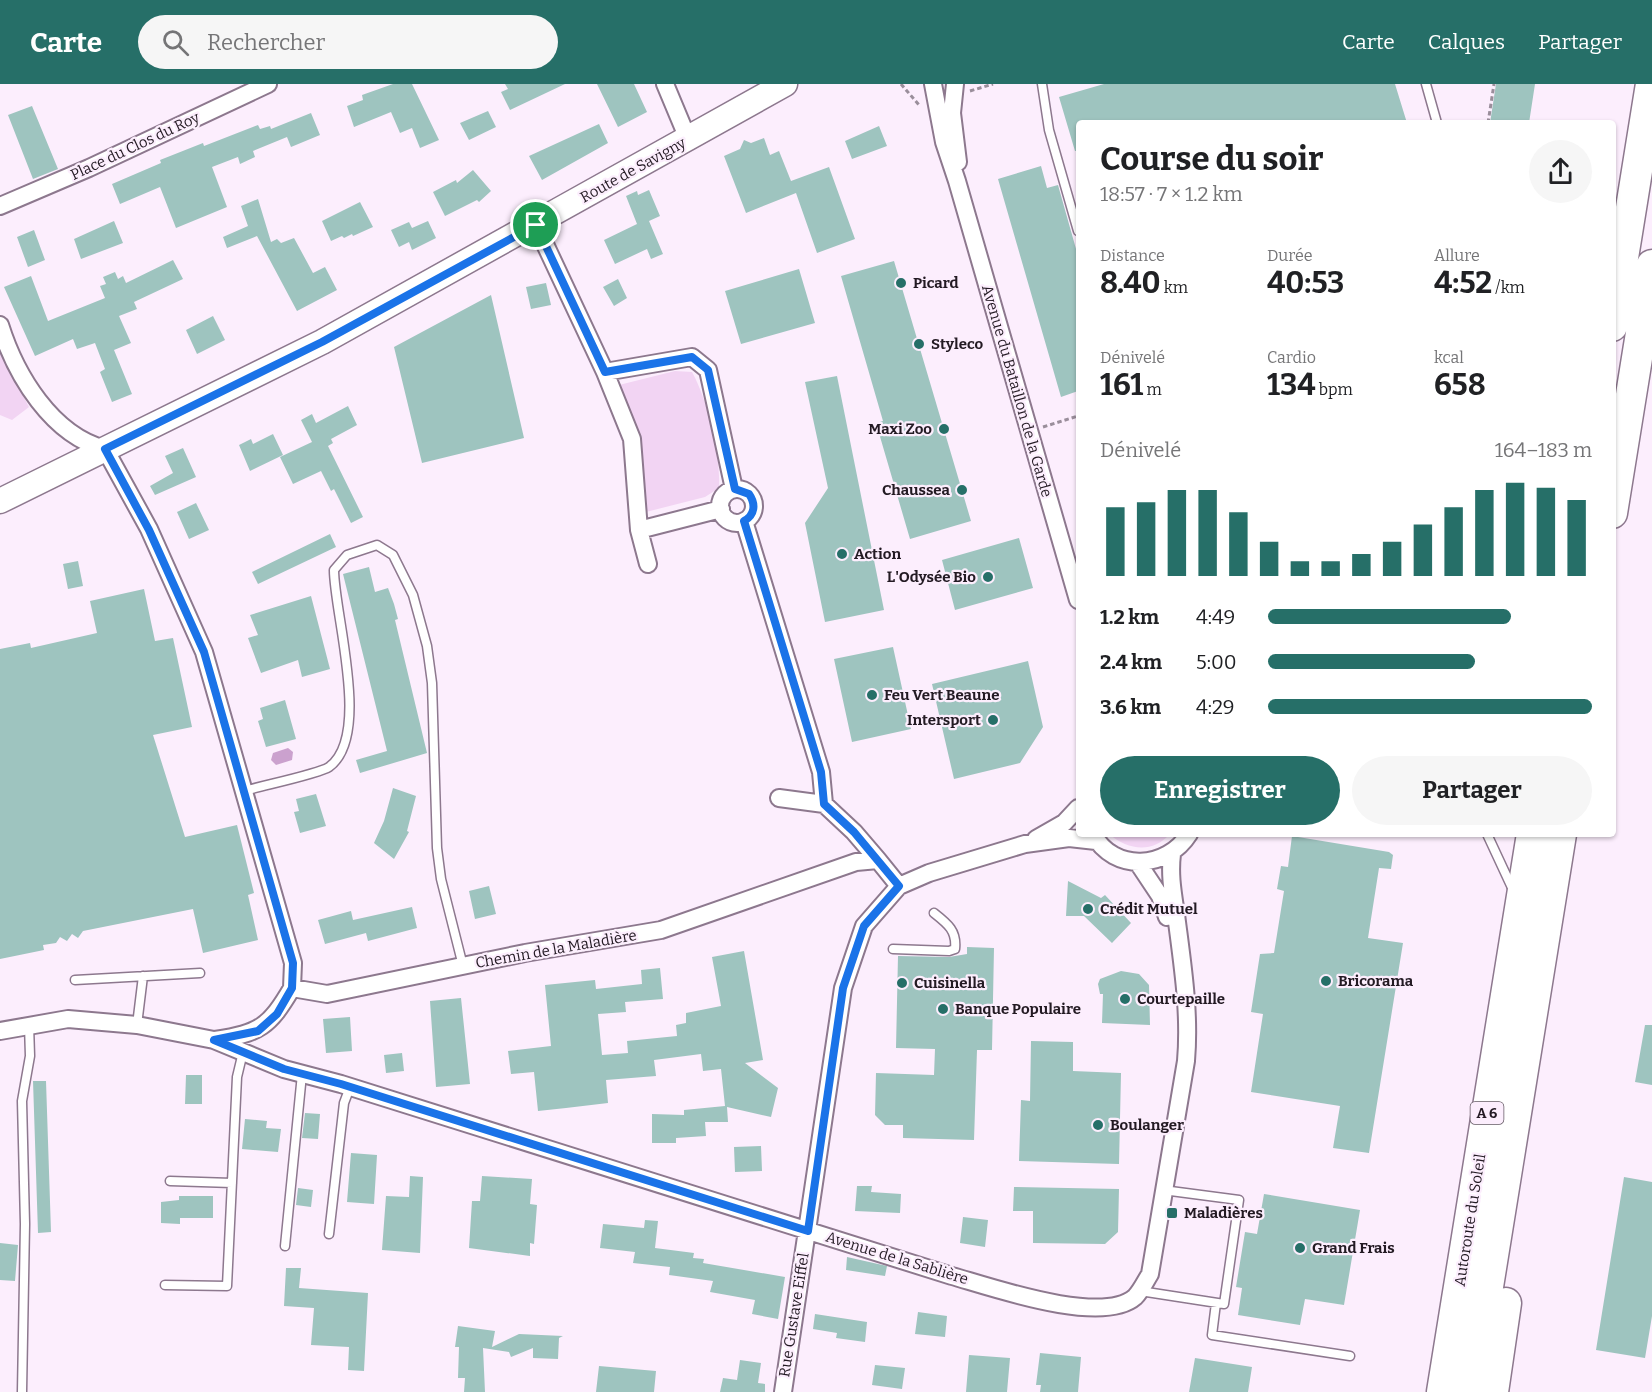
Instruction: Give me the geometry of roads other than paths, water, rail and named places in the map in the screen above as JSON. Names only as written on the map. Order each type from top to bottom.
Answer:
[{"type":"highway","points":[[1616,301],[1651,84]]},
{"type":"highway","points":[[1616,488],[1652,265]]},
{"type":"highway","name":"Autoroute du Soleil","points":[[1442,1392],[1532,837]]},
{"type":"highway","name":"Autoroute du Soleil","points":[[1471,1392],[1561,837]]},
{"type":"highway","points":[[1493,1392],[1578,837]]},
{"type":"main road","name":"Route de Savigny","points":[[0,501],[322,342],[536,225],[785,84]]},
{"type":"street","name":"Place du Clos du Roy","points":[[0,206],[89,168],[268,84]]},
{"type":"street","points":[[665,84],[688,139]]},
{"type":"street","name":"Avenue du Bataillon de la Garde","points":[[933,84],[944,142],[1076,593]]},
{"type":"street","name":"Avenue du Bataillon de la Garde","points":[[955,84],[952,113],[958,163],[957,181]]},
{"type":"street","points":[[536,225],[605,372],[632,438],[639,530],[648,564]]},
{"type":"street","points":[[0,325],[22,375],[55,421],[87,444],[105,449],[149,530],[204,652],[293,963],[292,988],[277,1014],[258,1031],[214,1040]]},
{"type":"street","points":[[605,372],[692,357],[708,370],[735,489]]},
{"type":"street","points":[[735,489],[745,491],[752,498],[752,514],[744,521],[728,520],[721,508],[725,495],[735,489]]},
{"type":"street","points":[[639,530],[721,508]]},
{"type":"street","points":[[744,521],[821,772],[824,804]]},
{"type":"street","points":[[779,798],[824,804],[854,832],[899,886]]},
{"type":"street","name":"Rue Gustave Eiffel","points":[[1025,844],[1064,824],[1076,810]]},
{"type":"street","points":[[1095,837],[1108,852],[1122,860],[1138,863],[1156,861],[1172,854],[1186,837]]},
{"type":"street","name":"Rue Gustave Eiffel","points":[[783,1392],[843,988],[864,926],[899,886],[929,873],[1025,844],[1095,837]]},
{"type":"street","points":[[1140,1291],[1150,1274],[1188,1035],[1186,991],[1170,882],[1172,854]]},
{"type":"street","name":"Chemin de la Maladière","points":[[292,988],[327,994],[463,966],[661,930],[856,862],[878,860]]},
{"type":"street","points":[[1138,863],[1160,896],[1178,943]]},
{"type":"street","name":"Avenue de la Sablière","points":[[1,1028],[68,1019],[137,1025],[214,1040],[302,1074],[350,1087],[808,1231],[1043,1301],[1097,1308],[1115,1306],[1134,1298],[1140,1291]]},
{"type":"lane","points":[[1042,84],[1049,130],[1076,224]]},
{"type":"lane","points":[[1426,84],[1436,120]]},
{"type":"lane","points":[[244,791],[329,767],[342,749],[349,719],[349,671],[334,595],[334,570],[347,555],[378,545],[393,555],[413,595],[427,646],[432,683],[437,848],[441,879],[463,966]]},
{"type":"lane","points":[[1488,837],[1520,906]]},
{"type":"lane","points":[[893,949],[948,951],[956,949],[956,938],[950,926],[934,913]]},
{"type":"lane","points":[[75,980],[200,973]]},
{"type":"lane","points":[[137,1025],[143,976]]},
{"type":"lane","points":[[22,1392],[25,1224],[22,1101],[30,1056],[29,1024]]},
{"type":"lane","points":[[165,1285],[227,1286],[237,1077],[243,1052]]},
{"type":"lane","points":[[285,1246],[302,1074]]},
{"type":"lane","points":[[329,1234],[344,1103],[350,1087]]},
{"type":"lane","points":[[170,1181],[232,1183]]},
{"type":"lane","points":[[1140,1291],[1224,1304],[1239,1200],[1163,1190]]},
{"type":"lane","points":[[1216,1303],[1212,1335],[1350,1356]]},
{"type":"place","name":"Picard","points":[[901,283]]},
{"type":"place","name":"Styleco","points":[[919,344]]},
{"type":"place","name":"Maxi Zoo","points":[[944,429]]},
{"type":"place","name":"Chaussea","points":[[962,490]]},
{"type":"place","name":"Action","points":[[842,554]]},
{"type":"place","name":"L'Odysée Bio","points":[[988,577]]},
{"type":"place","name":"Feu Vert Beaune","points":[[872,695]]},
{"type":"place","name":"Intersport","points":[[993,720]]},
{"type":"place","name":"Crédit Mutuel","points":[[1088,909]]},
{"type":"place","name":"Bricorama","points":[[1326,981]]},
{"type":"place","name":"Cuisinella","points":[[902,983]]},
{"type":"place","name":"Courtepaille","points":[[1125,999]]},
{"type":"place","name":"Banque Populaire","points":[[943,1009]]},
{"type":"place","name":"Boulanger","points":[[1098,1125]]},
{"type":"place","name":"Maladières","points":[[1172,1213]]},
{"type":"place","name":"Grand Frais","points":[[1300,1248]]}]
